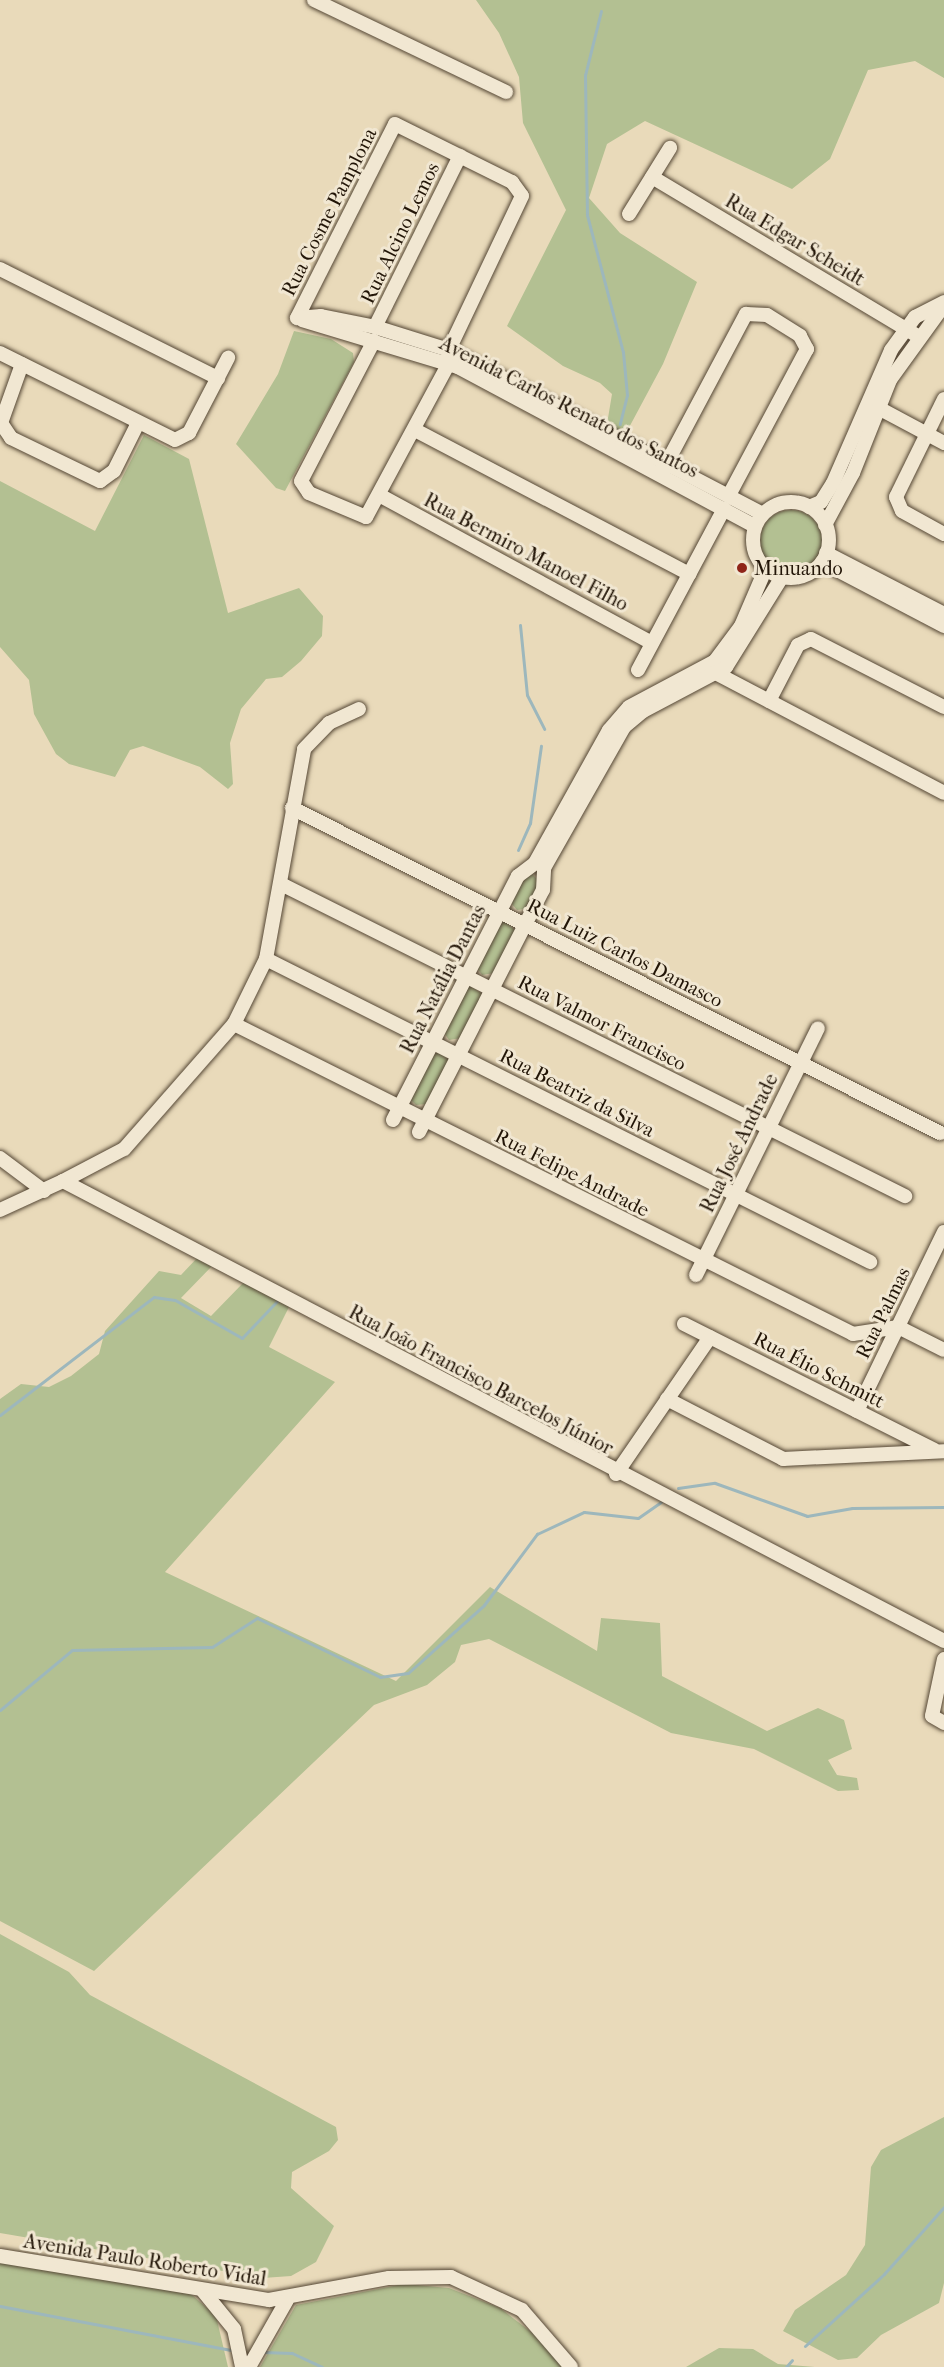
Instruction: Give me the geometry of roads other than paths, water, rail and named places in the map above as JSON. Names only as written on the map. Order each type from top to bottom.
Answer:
[{"type":"street","points":[[314,0],[506,92]]},
{"type":"street","name":"Rua Cosme Pamplona","points":[[297,318],[395,124],[460,156]]},
{"type":"street","points":[[629,214],[670,147]]},
{"type":"street","points":[[381,496],[415,429],[520,201],[520,187],[460,156]]},
{"type":"street","name":"Rua Alcino Lemos","points":[[381,496],[366,517],[302,486],[460,156]]},
{"type":"street","name":"Rua Edgar Scheidt","points":[[652,177],[912,332]]},
{"type":"street","points":[[0,269],[218,378]]},
{"type":"street","points":[[809,507],[820,502],[832,483],[921,312],[944,303]]},
{"type":"street","points":[[664,468],[751,310],[768,315],[807,342],[804,357],[729,495]]},
{"type":"street","name":"Avenida Carlos Renato dos Santos","points":[[297,318],[321,316],[449,356],[664,468],[729,495],[763,514]]},
{"type":"street","points":[[0,353],[169,439],[185,438],[228,357]]},
{"type":"street","points":[[22,364],[1,423],[12,438],[100,481],[114,471],[138,423]]},
{"type":"street","points":[[944,399],[897,490],[897,505],[944,534]]},
{"type":"street","points":[[872,405],[944,443]]},
{"type":"street","points":[[825,525],[809,507],[790,502],[763,514],[755,526],[754,549],[766,568],[782,577],[800,577],[824,557],[825,525],[872,405]]},
{"type":"street","points":[[415,429],[689,574]]},
{"type":"street","name":"Avenida Carlos Renato dos Santos","points":[[664,468],[724,509],[755,526]]},
{"type":"street","name":"Rua Bermiro Manoel Filho","points":[[381,496],[652,643]]},
{"type":"street","points":[[638,670],[724,509]]},
{"type":"street","points":[[824,557],[944,614]]},
{"type":"street","points":[[824,557],[944,626]]},
{"type":"street","points":[[712,671],[741,626],[766,568]]},
{"type":"street","points":[[422,1127],[545,885],[540,866],[624,727],[643,711],[712,671],[743,646],[782,577]]},
{"type":"street","points":[[769,701],[798,645],[812,639],[944,707]]},
{"type":"street","points":[[712,671],[944,793]]},
{"type":"street","points":[[0,1210],[44,1191],[124,1149],[234,1024],[266,959],[304,749],[328,723],[359,709]]},
{"type":"street","name":"Rua Luiz Carlos Damasco","points":[[292,808],[940,1133]]},
{"type":"street","name":"Rua Natália Dantas","points":[[396,1114],[518,876],[540,866]]},
{"type":"street","name":"Rua Valmor Francisco","points":[[281,884],[905,1196]]},
{"type":"street","name":"Rua Beatriz da Silva","points":[[266,959],[870,1262]]},
{"type":"street","name":"Rua Felipe Andrade","points":[[234,1024],[396,1114],[854,1334],[898,1327]]},
{"type":"street","name":"Rua José Andrade","points":[[696,1275],[818,1028]]},
{"type":"street","points":[[0,1158],[44,1191]]},
{"type":"street","name":"Rua João Francisco Barcelos Júnior","points":[[63,1181],[616,1474],[944,1641]]},
{"type":"street","name":"Rua Palmas","points":[[857,1411],[944,1232]]},
{"type":"street","points":[[931,1259],[944,1266]]},
{"type":"street","name":"Rua Élio Schmitt","points":[[684,1324],[940,1451]]},
{"type":"street","points":[[898,1327],[944,1350]]},
{"type":"street","points":[[616,1474],[710,1337]]},
{"type":"street","points":[[667,1399],[783,1459],[940,1451]]},
{"type":"street","points":[[886,1454],[898,1432]]},
{"type":"street","points":[[944,1659],[932,1716],[944,1723]]},
{"type":"street","name":"Avenida Paulo Roberto Vidal","points":[[0,2256],[202,2291],[287,2300],[389,2278],[451,2277],[522,2310],[571,2367]]},
{"type":"street","points":[[202,2291],[234,2329],[242,2367]]},
{"type":"street","points":[[249,2367],[287,2300]]},
{"type":"waterway","points":[[601,11],[585,75],[587,215],[623,352],[627,395],[620,424]]},
{"type":"waterway","points":[[520,625],[527,695],[544,729]]},
{"type":"waterway","points":[[518,850],[530,823],[541,746]]},
{"type":"waterway","points":[[0,1415],[154,1297],[175,1300],[242,1338],[278,1300]]},
{"type":"waterway","points":[[678,1488],[715,1483],[807,1516],[852,1508],[944,1507]]},
{"type":"waterway","points":[[0,1710],[72,1650],[212,1647],[257,1618],[380,1677],[408,1673],[484,1605],[537,1534],[584,1512],[638,1518],[661,1502]]},
{"type":"waterway","points":[[805,2346],[884,2274],[944,2207]]},
{"type":"waterway","points":[[0,2306],[231,2350]]},
{"type":"waterway","points":[[263,2352],[292,2353],[322,2367]]},
{"type":"waterway","points":[[786,2367],[792,2360]]},
{"type":"place","name":"Minuando","points":[[742,568]]}]
